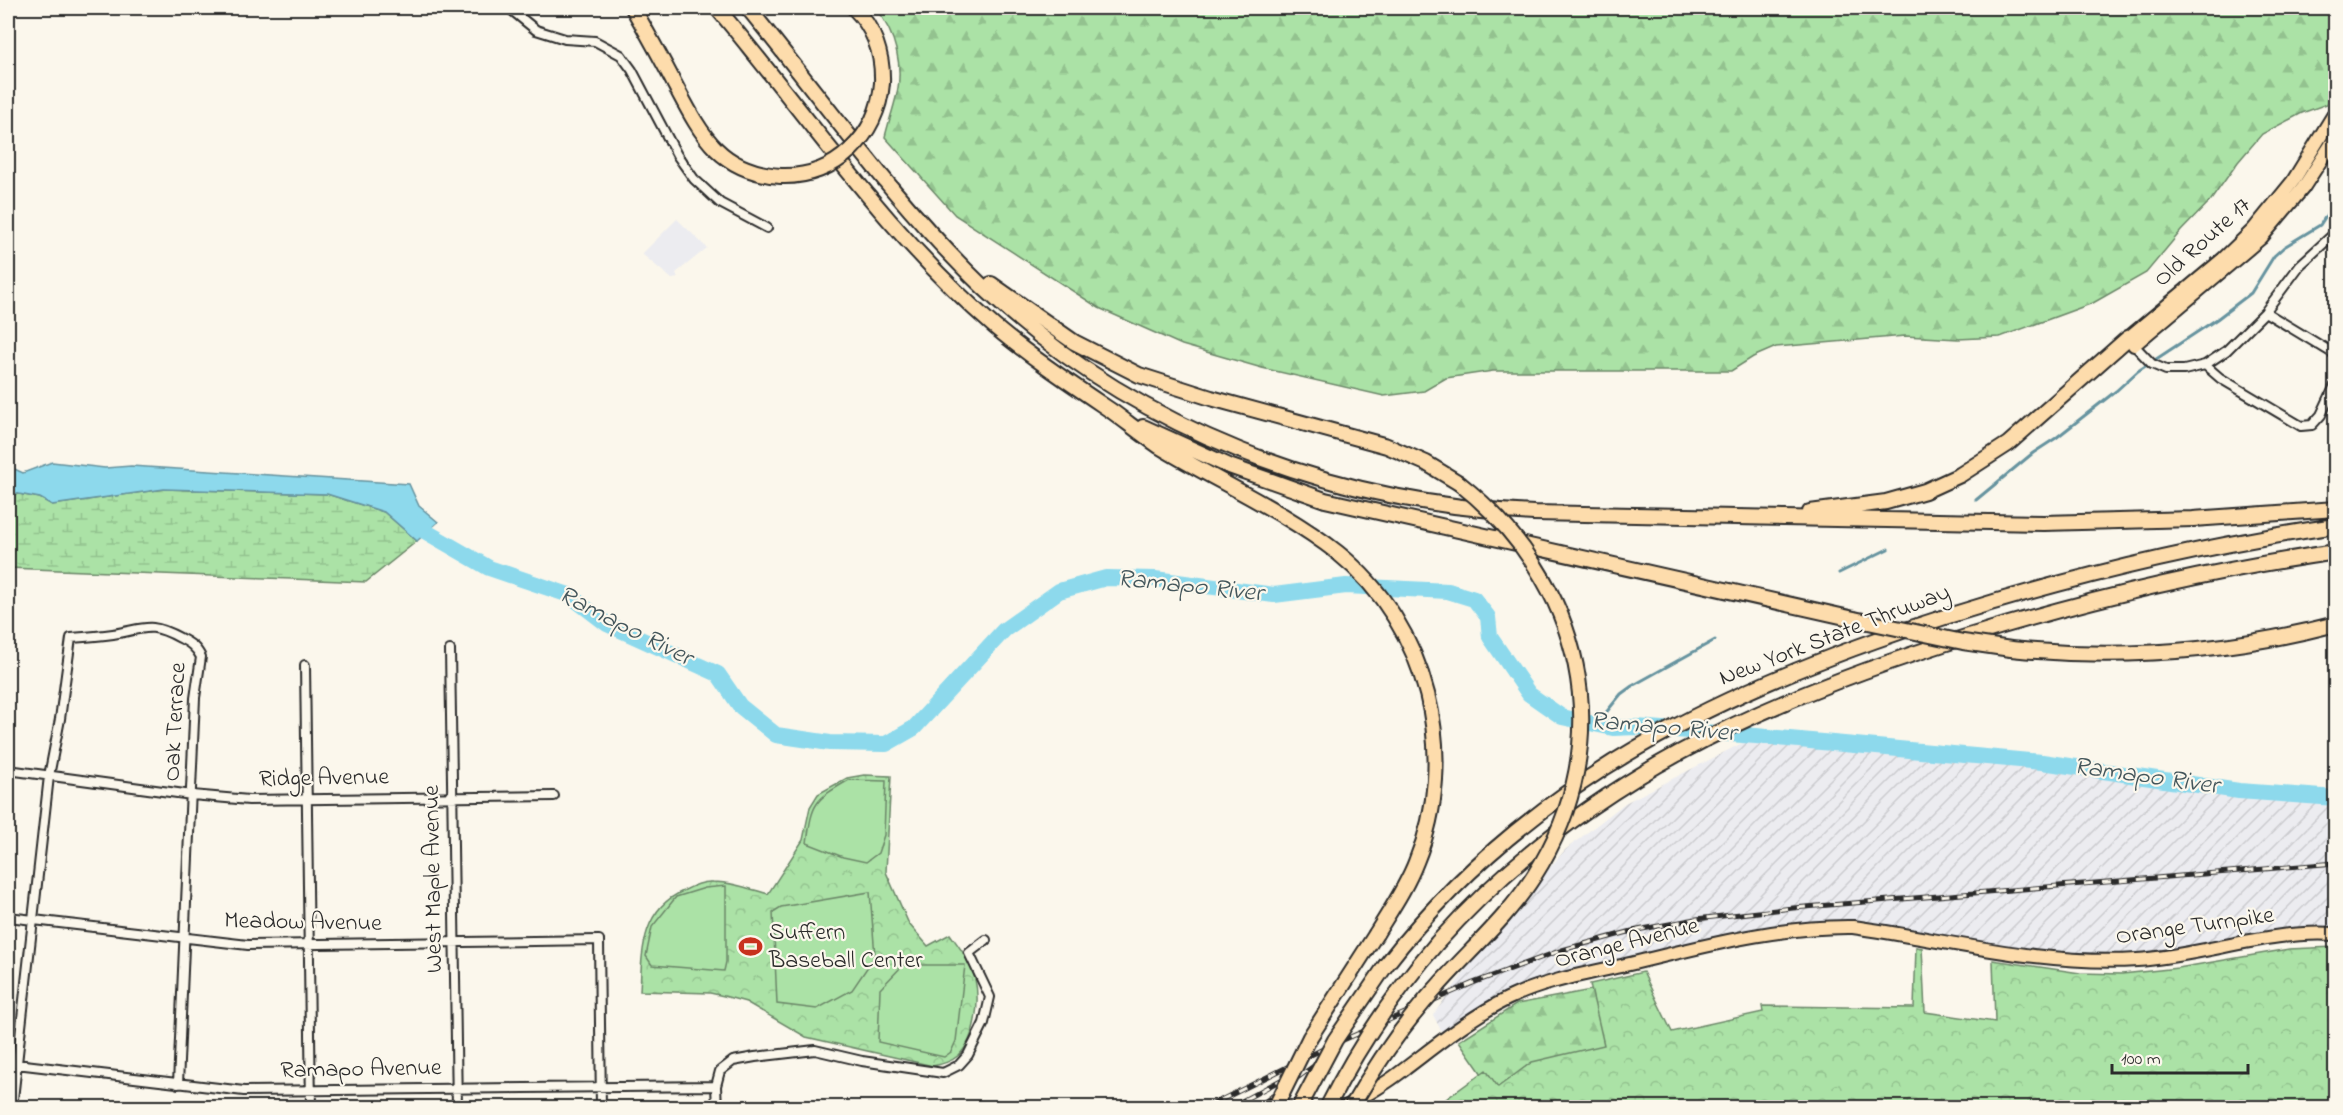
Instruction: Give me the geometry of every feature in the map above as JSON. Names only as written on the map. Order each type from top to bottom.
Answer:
[{"type":"highway","points":[[633,8],[696,125],[711,146],[726,159],[742,168],[759,174],[781,176],[802,175],[833,164],[853,148],[876,114],[882,83],[881,61],[876,43],[864,20],[854,8]]},
{"type":"highway","points":[[717,8],[869,197],[944,279],[998,329],[1055,373],[1161,447],[1296,524],[1326,544],[1353,566],[1374,590],[1403,631],[1428,692],[1434,726],[1436,758],[1434,790],[1428,825],[1417,861],[1400,895],[1310,1037],[1275,1107]]},
{"type":"highway","points":[[748,8],[866,156],[934,235],[1012,313],[1089,371],[1176,421],[1268,461],[1362,490],[1437,505],[1518,512],[2044,523],[2193,519],[2336,509]]},
{"type":"highway","points":[[934,235],[1030,313],[1074,342],[1117,365],[1187,392],[1387,446],[1425,463],[1459,483],[1488,507],[1514,535],[1538,570],[1558,607],[1570,641],[1580,694],[1581,728],[1577,762],[1557,831],[1534,876],[1503,916],[1405,1025],[1351,1107]]},
{"type":"highway","points":[[1703,517],[1830,511],[1867,506],[1905,498],[1944,484],[1976,467],[2008,444],[2131,341]]},
{"type":"highway","points":[[1116,415],[1229,466],[1325,500],[1946,639],[2011,649],[2091,654],[2168,652],[2256,642],[2336,624]]},
{"type":"highway","name":"New York State Thruway","points":[[1299,1107],[1335,1040],[1386,965],[1434,908],[1488,855],[1566,792],[1626,753],[1737,695],[1860,645],[2020,594],[2182,553],[2336,526]]},
{"type":"highway","name":"New York State Thruway","points":[[1327,1107],[1381,1015],[1437,943],[1486,891],[1541,843],[1600,799],[1645,772],[1722,730],[1793,698],[1930,648],[2094,600],[2220,572],[2336,552]]},
{"type":"main road","name":"Old Route 17","points":[[2131,341],[2253,230],[2293,181],[2336,111]]},
{"type":"main road","name":"Old Route 17","points":[[2131,341],[2260,238],[2303,188],[2336,137]]},
{"type":"main road","name":"Orange Avenue","points":[[1344,1107],[1397,1075],[1473,1018],[1508,998],[1561,980],[1785,930],[1853,927],[1953,943]]},
{"type":"main road","name":"Orange Turnpike","points":[[1953,943],[2057,958],[2138,960],[2182,955],[2289,936],[2336,934]]},
{"type":"street","points":[[509,8],[526,23],[546,34],[595,41],[621,55],[632,70],[677,155],[694,179],[720,203],[767,228]]},
{"type":"street","points":[[2131,341],[2149,361],[2166,370],[2205,365],[2226,351],[2265,312],[2300,265],[2336,232]]},
{"type":"street","points":[[2265,312],[2336,355]]},
{"type":"street","points":[[2205,365],[2220,378],[2301,426],[2312,425],[2321,415],[2336,382]]},
{"type":"street","name":"Oak Terrace","points":[[12,1107],[49,776],[71,638],[114,634],[139,627],[166,630],[193,645],[201,657],[195,698],[178,1084]]},
{"type":"street","name":"West Maple Avenue","points":[[450,650],[457,1107]]},
{"type":"street","points":[[305,665],[311,1107]]},
{"type":"street","name":"Ridge Avenue","points":[[8,770],[192,795],[249,800],[554,796]]},
{"type":"street","name":"Meadow Avenue","points":[[8,917],[248,945],[599,940],[601,1086]]},
{"type":"street","points":[[717,1107],[716,1086],[720,1071],[733,1061],[815,1050],[862,1061],[943,1073],[959,1065],[968,1055],[984,1023],[990,998],[969,953],[986,940]]},
{"type":"street","name":"Ramapo Avenue","points":[[8,1064],[244,1091],[716,1086]]},
{"type":"street","points":[[601,1086],[601,1107]]},
{"type":"shaded area","points":[[677,219],[707,248],[676,273],[678,278],[672,279],[642,254]]},
{"type":"shaded area","points":[[1756,736],[2042,762],[2239,791],[2335,798],[2335,934],[2099,961],[1821,927],[1531,989],[1445,1038],[1433,1015],[1488,940],[1565,850],[1625,803]]},
{"type":"green space","points":[[875,8],[2335,8],[2335,89],[2327,104],[2302,113],[2262,134],[2238,162],[2211,200],[2146,273],[2093,303],[2000,337],[1958,339],[1905,336],[1776,347],[1753,357],[1731,371],[1493,371],[1446,378],[1424,391],[1384,396],[1262,368],[1182,345],[1099,308],[955,215],[885,137],[898,89],[899,64],[897,51],[888,28]]},
{"type":"green space","points":[[164,489],[327,494],[384,512],[417,541],[366,582],[8,568],[8,492],[40,498],[52,505]]},
{"type":"green space","points":[[864,775],[891,776],[886,872],[909,924],[928,946],[950,934],[971,967],[975,979],[977,1008],[973,1029],[965,1048],[959,1055],[950,1061],[933,1066],[806,1037],[746,1002],[724,996],[710,993],[640,991],[643,947],[647,933],[651,921],[669,899],[701,883],[709,882],[734,884],[768,894],[803,840],[810,807],[818,794],[847,778]]},
{"type":"green space","points":[[849,780],[886,781],[884,835],[878,853],[866,862],[843,857],[807,843],[813,811],[817,804],[828,793]]},
{"type":"green space","points":[[726,886],[724,971],[652,965],[646,956],[652,927],[676,897],[705,888]]},
{"type":"green space","points":[[870,892],[875,956],[852,990],[817,1009],[777,1004],[773,912],[781,907]]},
{"type":"green space","points":[[1916,947],[1922,948],[1925,1012],[1995,1022],[1993,960],[2080,973],[2122,974],[2178,968],[2289,949],[2335,947],[2335,1107],[1446,1108],[1442,1102],[1486,1070],[1498,1087],[1532,1062],[1604,1045],[1590,984],[1643,972],[1672,1032],[1763,1012],[1762,1006],[1914,1008]]},
{"type":"green space","points":[[903,965],[965,965],[956,1041],[951,1052],[944,1057],[878,1042],[880,989]]},
{"type":"green space","points":[[1633,982],[1663,1042],[1451,1108],[1484,1077],[1459,1041],[1517,1004]]},
{"type":"water","points":[[52,462],[105,468],[131,466],[409,484],[419,506],[438,522],[417,541],[384,512],[327,494],[164,489],[52,505],[40,498],[8,492],[8,466],[23,473]]},
{"type":"waterway","points":[[1976,500],[2033,453],[2116,391],[2138,371],[2217,319],[2251,293],[2274,256],[2284,247],[2320,225],[2336,200]]},
{"type":"waterway","name":"Ramapo River","points":[[409,520],[489,568],[569,595],[607,624],[718,674],[740,706],[776,735],[830,743],[886,744],[914,728],[1004,630],[1059,591],[1106,578],[1155,579],[1274,595],[1346,586],[1448,591],[1474,599],[1488,617],[1490,637],[1529,694],[1562,717],[1613,728],[1636,727],[1756,736],[2042,762],[2239,791],[2336,798]]},
{"type":"waterway","points":[[1839,573],[1888,549]]},
{"type":"waterway","points":[[1596,725],[1621,694],[1632,686],[1715,640]]},
{"type":"railway","points":[[1205,1108],[1323,1049],[1473,983],[1562,950],[1632,931],[1696,919],[1793,908],[2336,863]]},
{"type":"railway","points":[[1256,1108],[1326,1057]]},
{"type":"railway","points":[[1229,1108],[1290,1075]]},
{"type":"place","name":"Suffern Baseball Center","points":[[751,947]]}]
